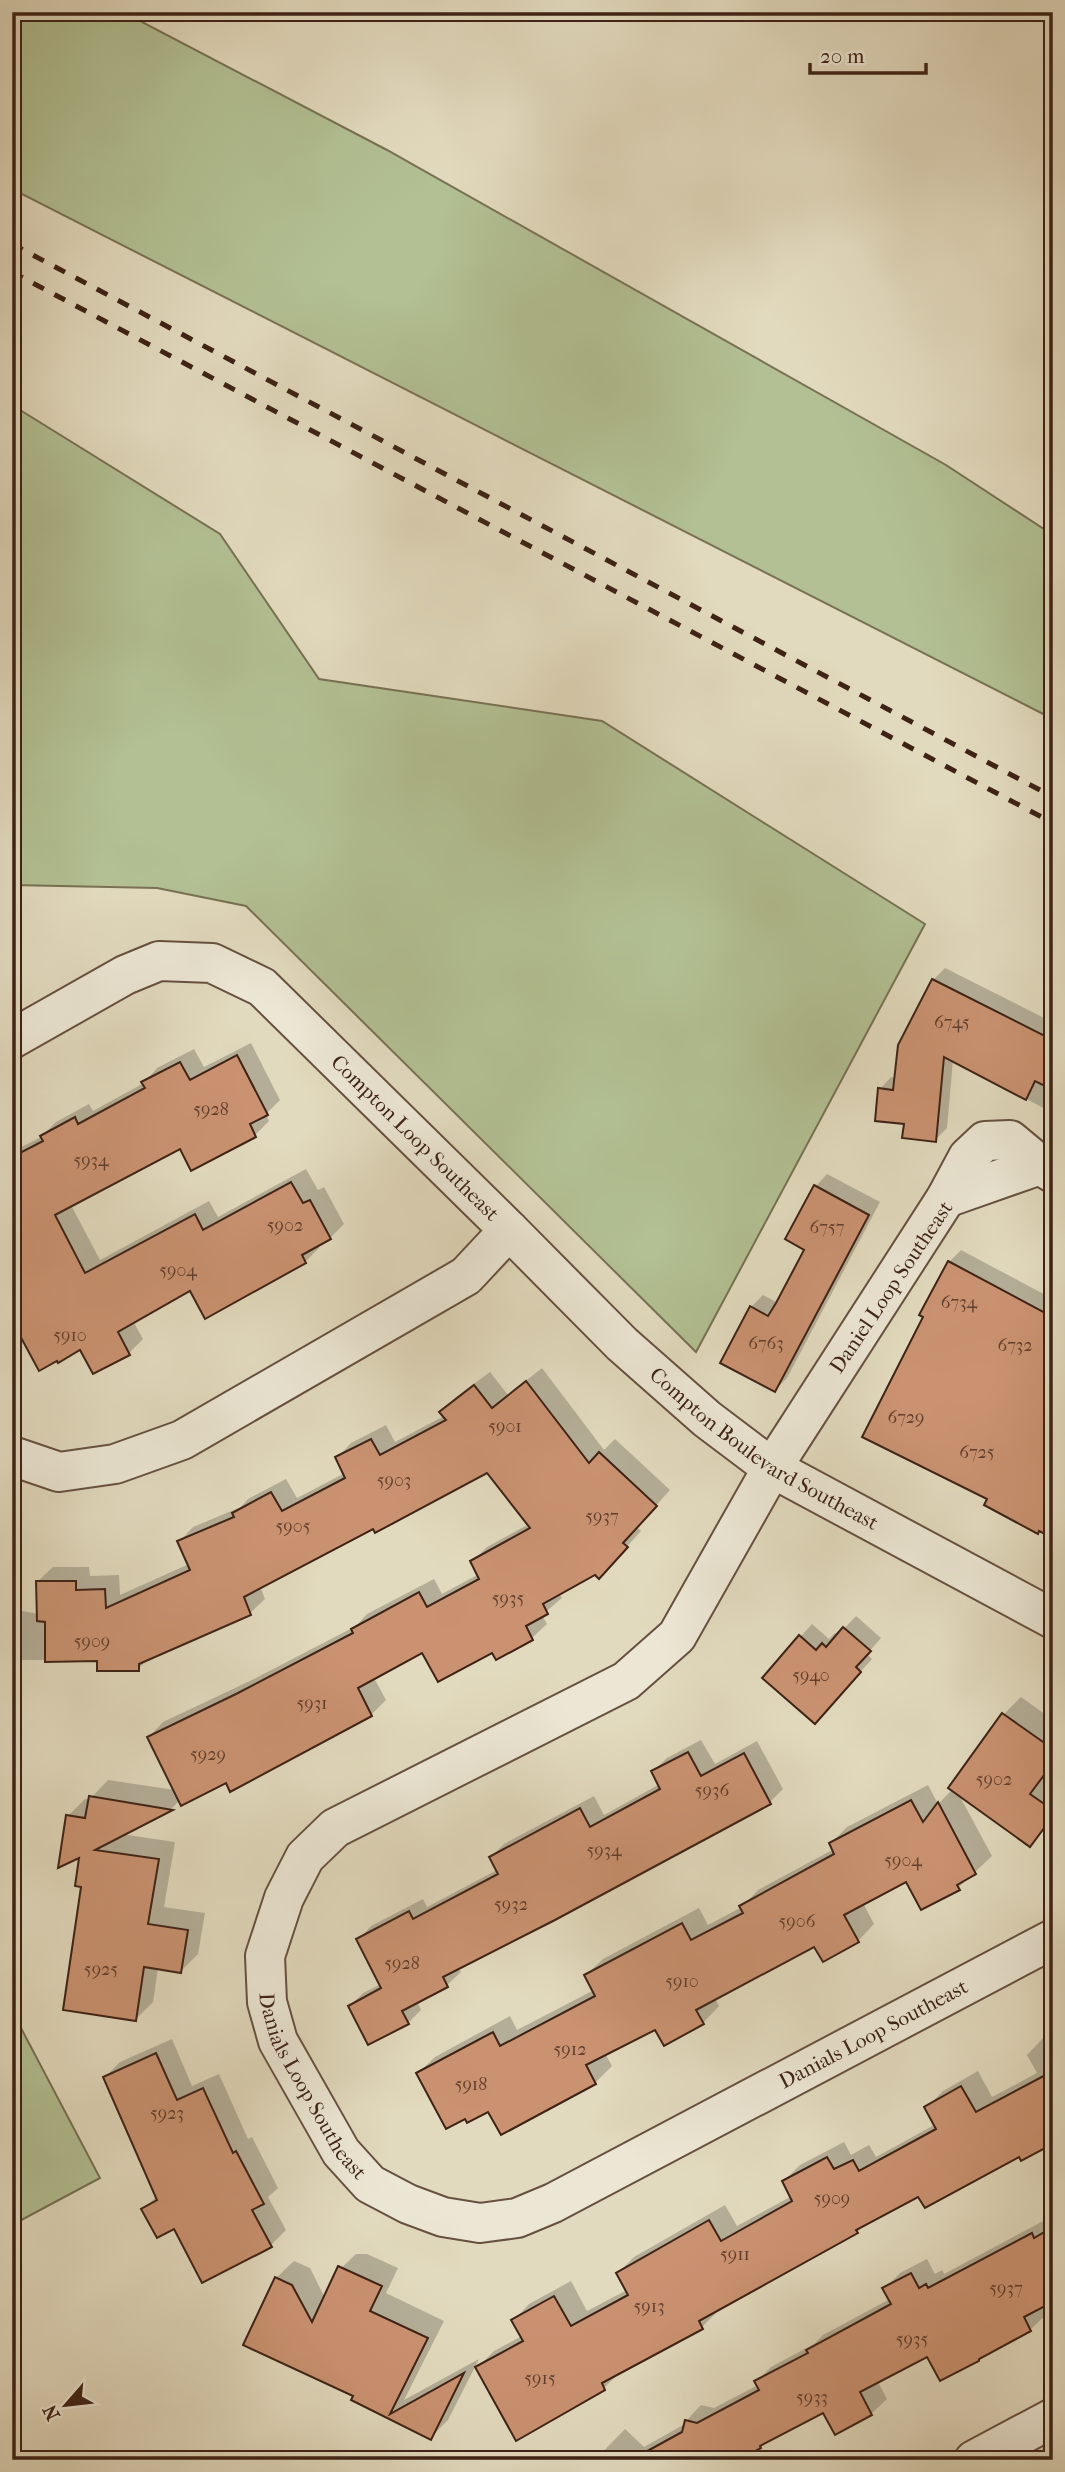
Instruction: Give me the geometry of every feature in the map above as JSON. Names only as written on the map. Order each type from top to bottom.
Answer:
[{"type":"street","name":"Compton Loop Southeast","points":[[12,1039],[125,975],[159,961],[212,963],[262,988],[509,1230],[466,1276],[182,1440],[115,1464],[59,1472],[12,1456]]},
{"type":"street","name":"Daniel Loop Southeast","points":[[772,1468],[946,1198],[968,1157],[985,1141],[1010,1140],[1046,1169]]},
{"type":"street","name":"Compton Boulevard Southeast","points":[[509,1230],[622,1343],[707,1419],[772,1468],[1053,1619]]},
{"type":"street","name":"Danials Loop Southeast","points":[[772,1468],[677,1636],[643,1668],[626,1681],[335,1828],[305,1857],[284,1898],[265,1956],[267,2002],[278,2040],[341,2152],[370,2184],[408,2204],[443,2217],[480,2223],[517,2218],[554,2203],[1053,1939]]},
{"type":"street","points":[[974,2460],[1053,2418]]},
{"type":"green space","points":[[12,12],[38,12],[44,15],[49,12],[123,12],[387,150],[946,465],[1053,535],[1053,719],[12,189]]},
{"type":"green space","points":[[12,405],[220,534],[319,679],[602,721],[925,924],[696,1352],[246,906],[157,888],[12,885]]},
{"type":"green space","points":[[12,2011],[100,2178],[12,2225]]},
{"type":"building","points":[[932,979],[1053,1040],[1053,1090],[1035,1081],[1026,1100],[944,1057],[936,1142],[902,1138],[904,1124],[875,1121],[878,1088],[893,1090],[898,1045]]},
{"type":"building","points":[[237,1055],[268,1115],[250,1124],[256,1137],[191,1171],[180,1149],[55,1215],[85,1273],[195,1214],[203,1230],[291,1182],[303,1203],[310,1200],[331,1239],[302,1255],[306,1263],[205,1319],[190,1291],[118,1332],[130,1355],[93,1374],[80,1350],[39,1371],[12,1321],[12,1157],[43,1141],[40,1136],[75,1117],[78,1124],[145,1088],[141,1082],[180,1062],[190,1080]]},
{"type":"building","points":[[814,1185],[869,1215],[775,1392],[720,1363],[750,1306],[768,1316],[804,1250],[785,1239]]},
{"type":"building","points":[[948,1261],[1053,1317],[1053,1538],[1039,1531],[1038,1534],[984,1505],[987,1499],[862,1437],[923,1317],[919,1315]]},
{"type":"building","points":[[526,1381],[589,1463],[599,1452],[657,1506],[623,1543],[628,1547],[599,1579],[595,1575],[543,1604],[548,1614],[526,1626],[533,1640],[496,1660],[492,1653],[438,1682],[422,1653],[358,1688],[372,1716],[230,1792],[226,1783],[181,1806],[147,1737],[353,1633],[351,1629],[419,1592],[427,1607],[479,1579],[470,1561],[530,1528],[487,1473],[375,1533],[373,1529],[244,1597],[251,1615],[139,1664],[139,1671],[97,1671],[97,1661],[45,1662],[45,1622],[37,1621],[36,1581],[76,1581],[76,1590],[105,1589],[106,1608],[190,1570],[177,1541],[234,1517],[232,1513],[271,1492],[282,1511],[345,1478],[335,1457],[371,1439],[380,1455],[446,1420],[439,1412],[474,1385],[492,1408]]},
{"type":"building","points":[[843,1627],[871,1651],[856,1667],[861,1672],[815,1724],[762,1678],[799,1635],[816,1650],[822,1643],[826,1647]]},
{"type":"building","points":[[1002,1713],[1053,1749],[1053,1763],[1030,1794],[1053,1810],[1053,1816],[1030,1847],[948,1788]]},
{"type":"building","points":[[688,1752],[701,1776],[744,1753],[771,1804],[443,1977],[448,1987],[402,2011],[409,2024],[368,2045],[348,2006],[381,1988],[356,1939],[409,1911],[413,1919],[498,1874],[489,1857],[580,1808],[590,1827],[660,1789],[651,1771]]},
{"type":"building","points":[[89,1796],[173,1810],[95,1850],[159,1859],[148,1924],[188,1930],[181,1973],[144,1967],[136,2021],[63,2010],[81,1887],[75,1886],[79,1858],[58,1868],[66,1815],[85,1818]]},
{"type":"building","points":[[911,1800],[923,1822],[938,1802],[976,1874],[957,1885],[960,1890],[921,1910],[906,1882],[844,1915],[859,1942],[823,1962],[814,1947],[696,2010],[704,2024],[664,2046],[655,2030],[586,2065],[596,2084],[501,2135],[488,2112],[467,2123],[465,2119],[446,2129],[416,2073],[493,2032],[500,2046],[595,1996],[584,1975],[682,1923],[691,1940],[743,1913],[739,1906],[834,1854],[829,1843]]},
{"type":"building","points":[[156,2053],[177,2100],[203,2088],[233,2153],[236,2151],[264,2204],[252,2210],[272,2247],[202,2283],[174,2229],[157,2238],[141,2209],[157,2200],[103,2077]]},
{"type":"building","points":[[1053,2071],[1053,2144],[1021,2161],[1019,2157],[925,2208],[918,2197],[856,2230],[858,2233],[699,2321],[703,2329],[602,2383],[605,2390],[516,2441],[475,2367],[523,2341],[511,2320],[554,2296],[571,2326],[628,2295],[616,2273],[709,2220],[721,2241],[792,2201],[782,2181],[827,2157],[834,2169],[853,2160],[859,2171],[936,2129],[924,2107],[961,2086],[976,2112]]},
{"type":"building","points":[[1053,2227],[1053,2302],[1024,2317],[1031,2331],[979,2361],[940,2381],[927,2357],[860,2392],[872,2415],[835,2435],[823,2413],[739,2460],[631,2460],[682,2432],[685,2420],[697,2423],[759,2390],[754,2381],[891,2304],[882,2288],[911,2273],[919,2288],[926,2284],[928,2288],[1032,2233],[1034,2238]]},
{"type":"building","points":[[338,2266],[382,2286],[370,2311],[428,2338],[390,2414],[464,2373],[431,2440],[351,2400],[353,2396],[243,2345],[275,2277],[292,2285],[312,2322]]},
{"type":"railway","points":[[12,244],[1053,797]]},
{"type":"railway","points":[[12,272],[1053,823]]}]
